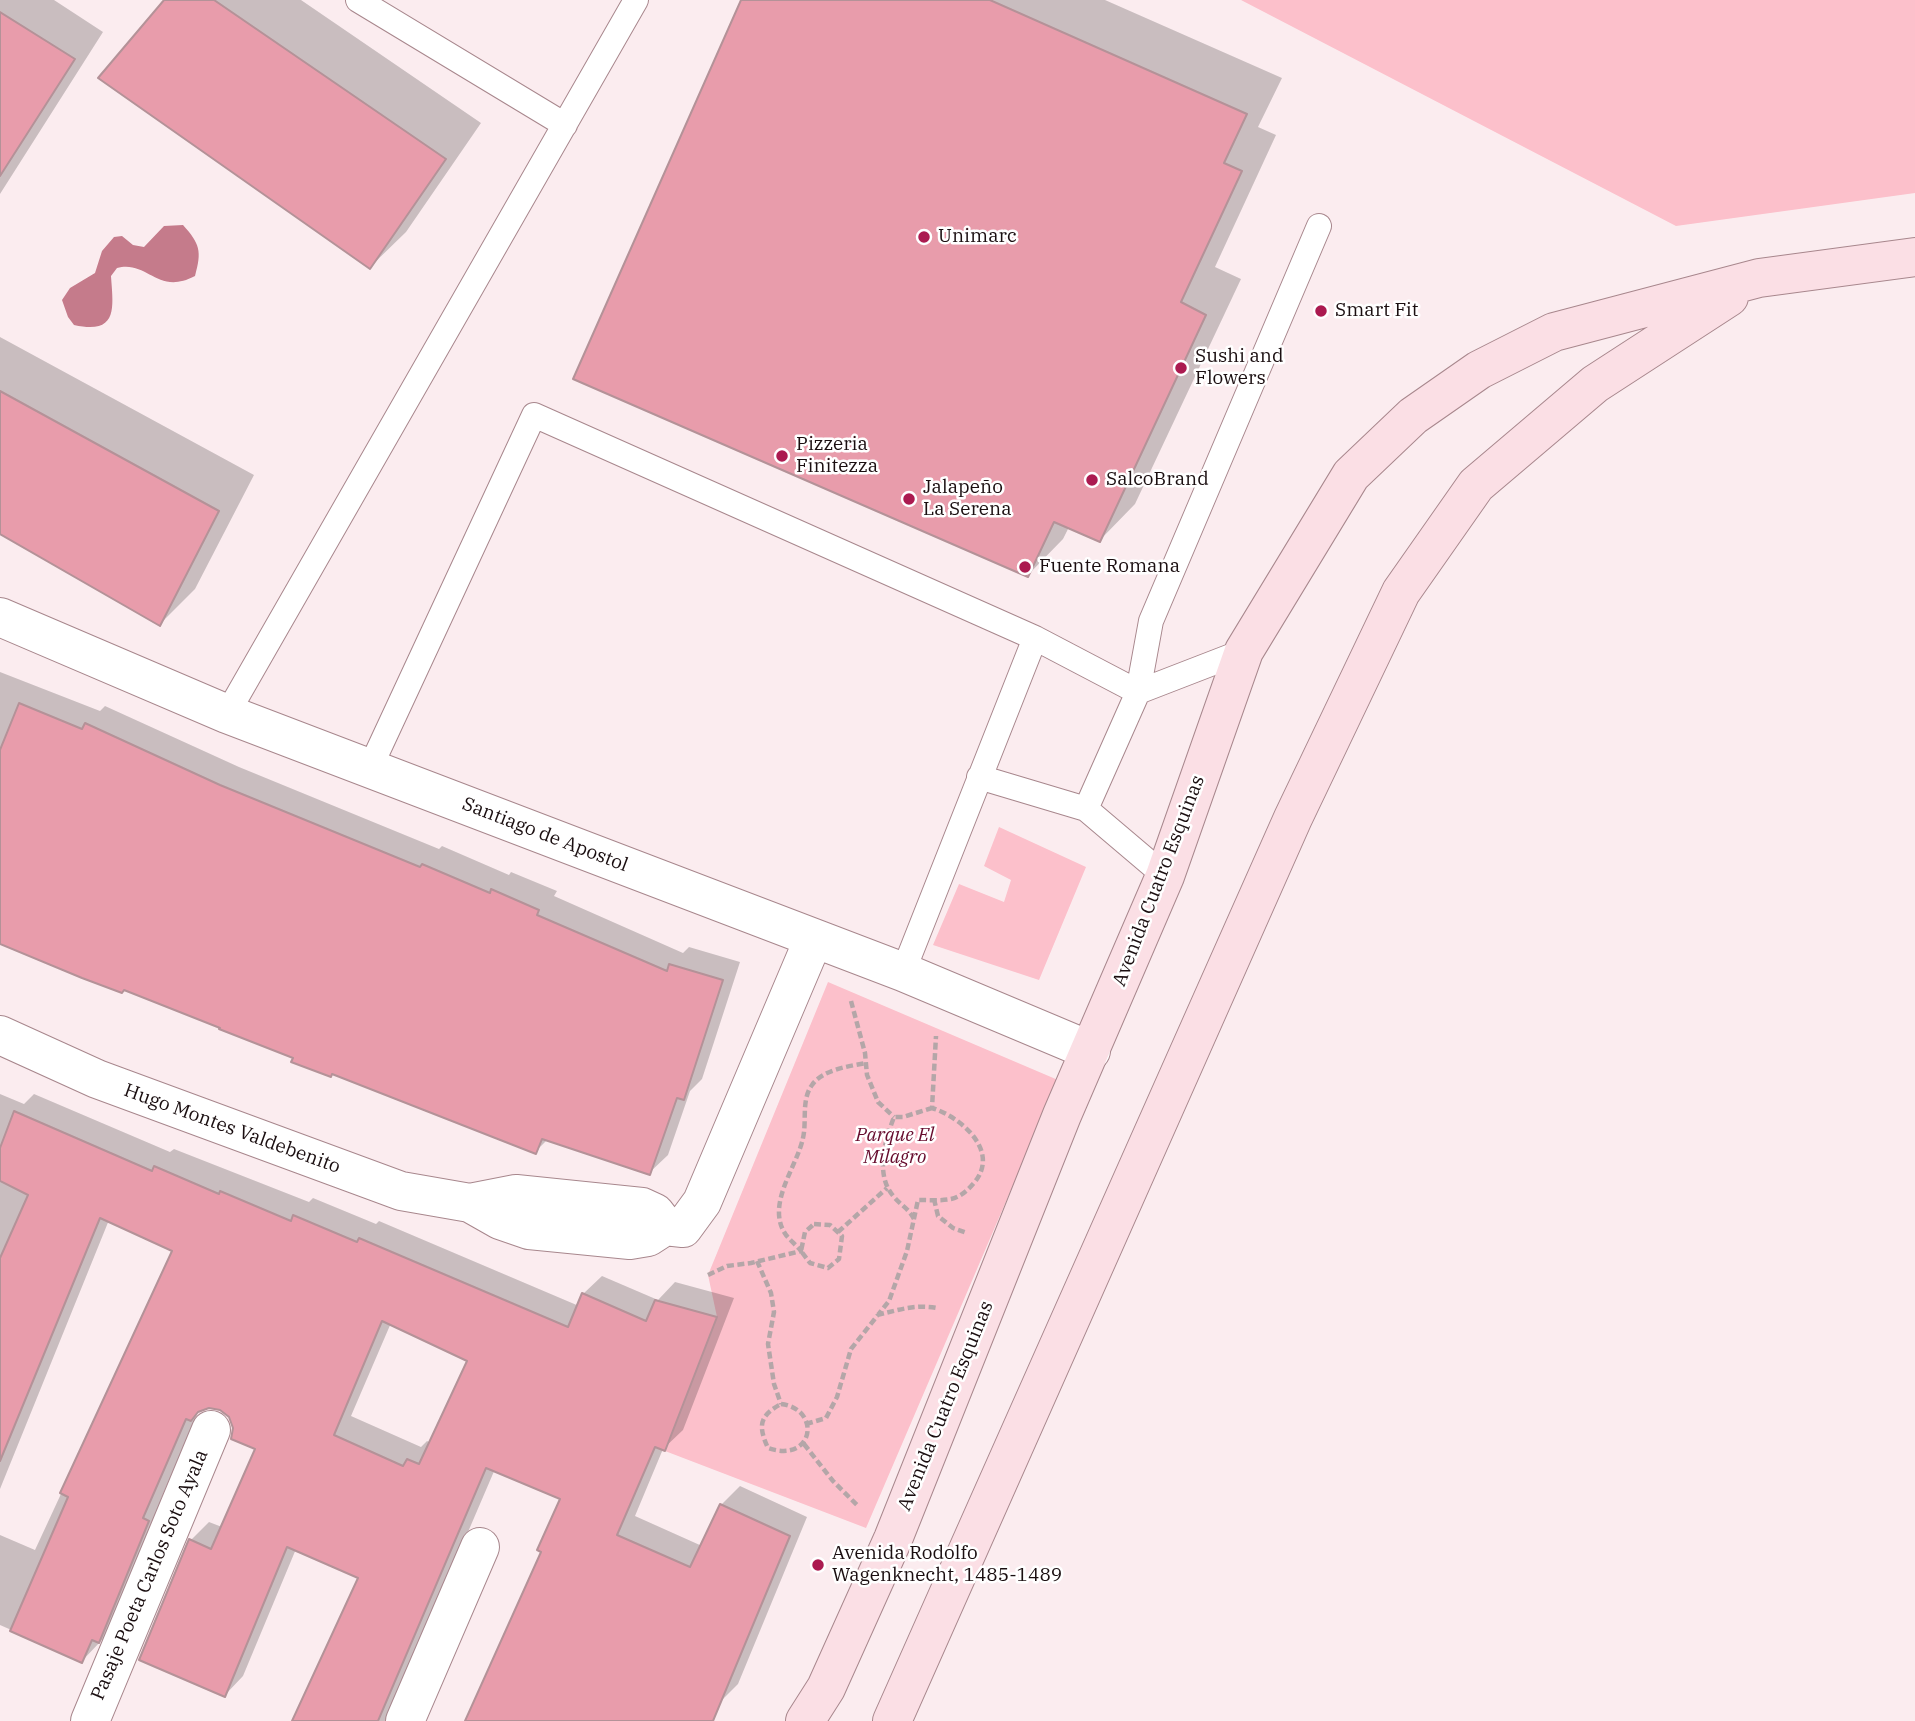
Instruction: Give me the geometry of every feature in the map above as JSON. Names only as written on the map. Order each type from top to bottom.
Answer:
[{"type":"main road","name":"Avenida Cuatro Esquinas","points":[[806,1721],[826,1688],[892,1539],[1062,1115],[1165,876],[1244,651],[1351,475],[1413,416],[1479,370],[1554,332],[1759,278],[1915,257]]},
{"type":"main road","name":"Avenida Cuatro Esquinas","points":[[892,1721],[1293,818],[1401,592],[1476,485],[1595,384],[1759,278]]},
{"type":"street","name":"Santiago de Apostol","points":[[0,617],[227,715],[903,972],[1091,1051]]},
{"type":"street","name":"Hugo Montes Valdebenito","points":[[0,1035],[97,1079],[401,1192],[470,1203],[516,1194],[642,1207],[655,1213],[665,1226],[683,1228],[702,1202],[814,938]]},
{"type":"street","name":"Pasaje Poeta Carlos Soto Ayala","points":[[90,1721],[211,1430]]},
{"type":"street","points":[[405,1721],[480,1547]]},
{"type":"lane","points":[[358,0],[565,125]]},
{"type":"lane","points":[[227,715],[636,0]]},
{"type":"lane","points":[[1086,809],[1138,692],[1151,621],[1319,226]]},
{"type":"lane","points":[[370,768],[534,415],[1035,638],[1138,692],[1244,651]]},
{"type":"lane","points":[[903,972],[1035,638]]},
{"type":"lane","points":[[979,777],[1086,809],[1165,876]]},
{"type":"path","points":[[806,1424],[826,1418],[837,1396],[851,1349],[889,1301],[907,1251],[918,1200],[950,1199],[964,1193],[976,1180],[982,1161],[978,1141],[948,1114],[932,1108],[894,1117],[878,1102],[867,1075],[848,990]]},
{"type":"path","points":[[932,1108],[936,1028]]},
{"type":"path","points":[[801,1251],[805,1232],[814,1224],[831,1225],[842,1236],[839,1259],[828,1268],[810,1263],[784,1233],[780,1199],[804,1136],[806,1098],[812,1084],[828,1074],[866,1063]]},
{"type":"path","points":[[894,1117],[888,1135],[883,1172],[887,1188],[895,1199],[909,1209],[915,1220]]},
{"type":"path","points":[[838,1232],[887,1188]]},
{"type":"path","points":[[934,1199],[938,1216],[953,1228],[971,1234]]},
{"type":"path","points":[[708,1275],[727,1266],[801,1251]]},
{"type":"path","points":[[757,1262],[771,1293],[774,1312],[768,1344],[770,1367],[781,1404]]},
{"type":"path","points":[[877,1315],[907,1307],[945,1309]]},
{"type":"path","points":[[781,1404],[794,1405],[804,1415],[806,1424],[808,1433],[804,1444],[794,1451],[781,1452],[768,1448],[762,1435],[763,1419],[770,1410],[781,1404]]},
{"type":"path","points":[[804,1444],[833,1481],[892,1539]]},
{"type":"green space","points":[[1241,0],[1915,0],[1915,193],[1676,226]]},
{"type":"green space","points":[[999,827],[1086,867],[1039,980],[933,945],[959,884],[1004,902],[1011,880],[984,866]]},
{"type":"green space","name":"Parque El Milagro","points":[[828,982],[1058,1080],[866,1528],[665,1451],[717,1317],[708,1275]]},
{"type":"shaded area","points":[[183,225],[198,248],[195,276],[171,282],[137,269],[117,268],[111,276],[112,308],[106,322],[89,327],[74,325],[62,300],[70,288],[95,273],[102,251],[114,237],[122,236],[133,245],[144,247],[164,226]]},
{"type":"building","points":[[164,0],[214,0],[446,159],[370,269],[98,78]]},
{"type":"building","name":"Unimarc","points":[[741,0],[990,0],[1247,114],[1224,163],[1242,171],[1181,302],[1206,315],[1100,542],[1054,522],[1028,577],[573,379]]},
{"type":"building","points":[[0,12],[75,59],[0,176]]},
{"type":"building","points":[[0,391],[219,511],[160,626],[0,534]]},
{"type":"building","points":[[19,703],[82,729],[85,723],[220,785],[420,867],[422,864],[490,893],[491,889],[539,910],[537,915],[667,971],[669,964],[723,980],[684,1100],[677,1098],[650,1175],[542,1139],[536,1154],[332,1074],[331,1077],[291,1062],[293,1058],[220,1028],[124,990],[122,993],[82,978],[0,944],[0,750]]},
{"type":"building","points":[[14,1111],[152,1171],[154,1166],[291,1221],[293,1215],[357,1242],[359,1238],[568,1327],[582,1293],[646,1321],[655,1300],[717,1317],[665,1451],[655,1447],[617,1535],[690,1567],[720,1504],[790,1536],[713,1721],[465,1721],[541,1552],[537,1550],[560,1499],[486,1468],[378,1721],[292,1721],[358,1578],[287,1547],[225,1697],[139,1660],[189,1539],[211,1549],[255,1449],[231,1439],[233,1428],[229,1417],[220,1410],[209,1408],[198,1412],[191,1421],[186,1419],[143,1518],[149,1521],[99,1643],[92,1640],[82,1663],[10,1631],[68,1497],[60,1493],[172,1251],[100,1218],[0,1461],[0,1258],[28,1195],[0,1181],[0,1148]],"holes":[[[382,1321],[467,1361],[419,1464],[407,1459],[403,1466],[334,1435]]]},
{"type":"place","name":"Unimarc","points":[[924,237]]},
{"type":"place","name":"Smart Fit","points":[[1321,311]]},
{"type":"place","name":"Sushi and Flowers","points":[[1181,368]]},
{"type":"place","name":"Pizzeria Finitezza","points":[[782,456]]},
{"type":"place","name":"SalcoBrand","points":[[1092,480]]},
{"type":"place","name":"Jalapeño La Serena","points":[[909,499]]},
{"type":"place","name":"Fuente Romana","points":[[1025,567]]},
{"type":"place","name":"Avenida Rodolfo Wagenknecht, 1485-1489","points":[[818,1565]]}]
